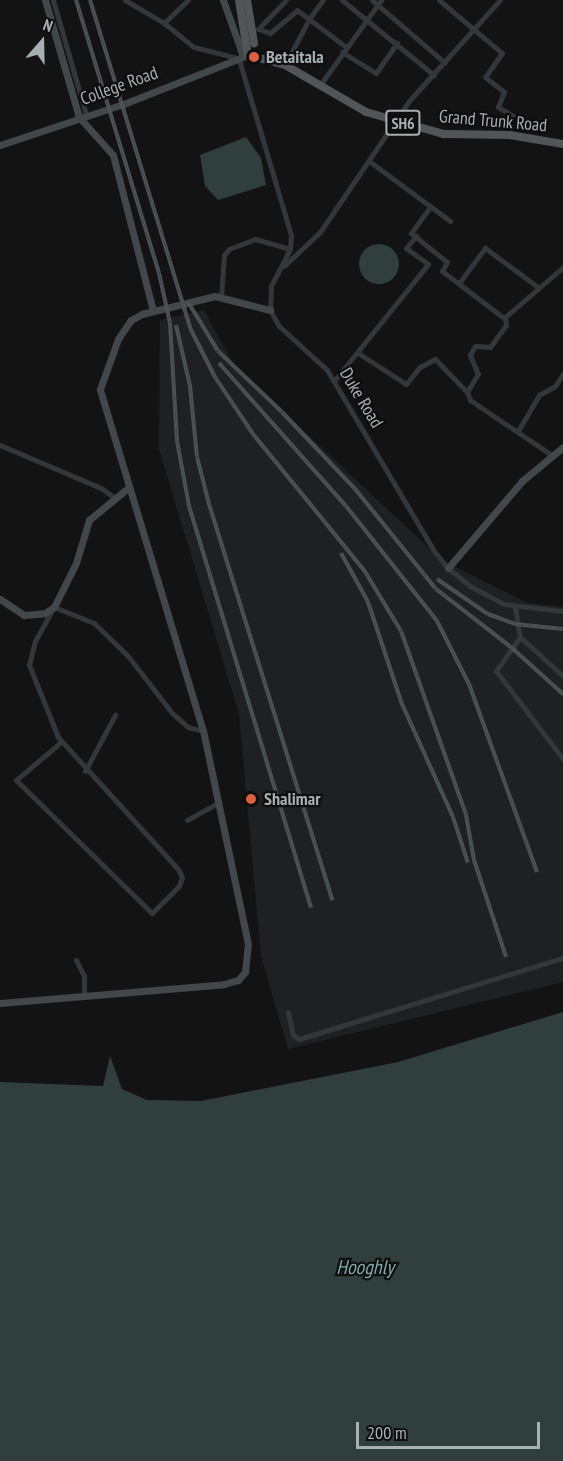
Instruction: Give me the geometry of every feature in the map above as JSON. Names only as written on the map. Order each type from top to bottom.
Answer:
[{"type":"main road","points":[[239,0],[250,43]]},
{"type":"main road","points":[[246,56],[250,43],[247,0]]},
{"type":"main road","name":"Grand Trunk Road","points":[[246,56],[285,65],[366,112],[396,121],[444,134],[510,135],[563,144]]},
{"type":"street","points":[[45,0],[83,115],[112,155],[156,310]]},
{"type":"street","points":[[53,0],[83,115]]},
{"type":"street","points":[[125,0],[164,23],[194,46],[246,56]]},
{"type":"street","points":[[164,23],[188,0]]},
{"type":"street","points":[[0,1003],[84,994],[224,984],[238,980],[245,972],[248,944],[203,731],[100,389],[118,339],[130,320],[197,299],[221,297],[270,310],[272,286],[290,249],[291,235],[246,56],[234,34],[223,0]]},
{"type":"street","points":[[259,29],[286,0]]},
{"type":"street","points":[[285,65],[309,19],[323,0]]},
{"type":"street","points":[[342,0],[434,75]]},
{"type":"street","points":[[372,0],[379,2],[445,63]]},
{"type":"street","points":[[439,0],[502,53],[485,77],[504,92],[498,107],[525,123]]},
{"type":"street","points":[[281,269],[320,232],[409,100],[500,0]]},
{"type":"street","points":[[321,85],[379,2]]},
{"type":"street","points":[[234,34],[259,29],[270,33],[294,10],[309,19],[376,74],[397,43]]},
{"type":"street","name":"College Road","points":[[0,145],[83,115],[126,103],[246,56]]},
{"type":"street","points":[[369,161],[450,221]]},
{"type":"street","points":[[430,207],[411,233],[447,262],[442,271],[506,317]]},
{"type":"street","points":[[334,381],[428,264],[406,248],[416,236]]},
{"type":"street","points":[[221,297],[224,255],[230,249],[255,239],[290,249]]},
{"type":"street","points":[[459,283],[485,248],[539,288]]},
{"type":"street","points":[[467,392],[478,375],[470,355],[475,346],[490,347],[506,325],[506,317],[563,267]]},
{"type":"street","name":"Duke Road","points":[[270,310],[279,326],[327,370],[434,551],[448,568],[470,586],[515,607],[563,611]]},
{"type":"street","points":[[358,353],[406,384],[420,367],[435,359],[467,392],[470,400],[553,456]]},
{"type":"street","points":[[518,431],[535,400],[563,374]]},
{"type":"street","points":[[0,445],[100,488],[115,498]]},
{"type":"street","points":[[448,568],[514,490],[563,447]]},
{"type":"street","points":[[61,742],[16,780],[152,913],[179,886],[182,877],[178,869],[85,771],[61,742],[46,716],[29,665],[35,641],[76,563],[90,519],[128,488]]},
{"type":"street","points":[[0,599],[24,615],[45,613],[54,608],[94,623],[129,656],[172,713],[188,727],[203,731]]},
{"type":"street","points":[[515,607],[520,637],[563,676]]},
{"type":"street","points":[[520,637],[496,671],[563,759]]},
{"type":"street","points":[[85,771],[115,715]]},
{"type":"street","points":[[187,820],[219,802]]},
{"type":"street","points":[[288,1012],[293,1035],[300,1039],[563,958]]},
{"type":"street","points":[[76,960],[84,976],[84,994]]},
{"type":"shaded area","points":[[204,310],[235,367],[443,561],[528,603],[563,607],[563,982],[288,1049],[261,956],[239,714],[159,449],[160,320]]},
{"type":"water","points":[[246,137],[261,158],[266,185],[218,200],[205,186],[200,155]]},
{"type":"water","points":[[379,244],[393,250],[399,264],[393,278],[379,284],[365,278],[359,264],[365,250]]},
{"type":"water","name":"Hooghly","points":[[563,1012],[563,1461],[0,1461],[0,1082],[103,1086],[110,1056],[122,1089],[147,1100],[201,1101],[398,1062]]},
{"type":"railway","points":[[76,0],[159,273],[170,323],[177,441],[189,506],[311,908]]},
{"type":"railway","points":[[90,0],[190,328],[215,377],[253,434],[364,570],[401,631],[466,815],[474,860],[506,957]]},
{"type":"railway","points":[[188,302],[218,351],[282,412],[356,490],[436,589],[512,648],[563,694]]},
{"type":"railway","points":[[176,325],[190,386],[197,457],[209,504],[332,900]]},
{"type":"railway","points":[[219,363],[346,506],[437,621],[469,684],[537,872]]},
{"type":"railway","points":[[341,553],[368,602],[402,704],[453,817],[468,863]]},
{"type":"railway","points":[[437,579],[488,614],[515,624],[563,629]]},
{"type":"place","name":"Betaitala","points":[[254,57]]},
{"type":"place","name":"Shalimar","points":[[251,799]]}]
